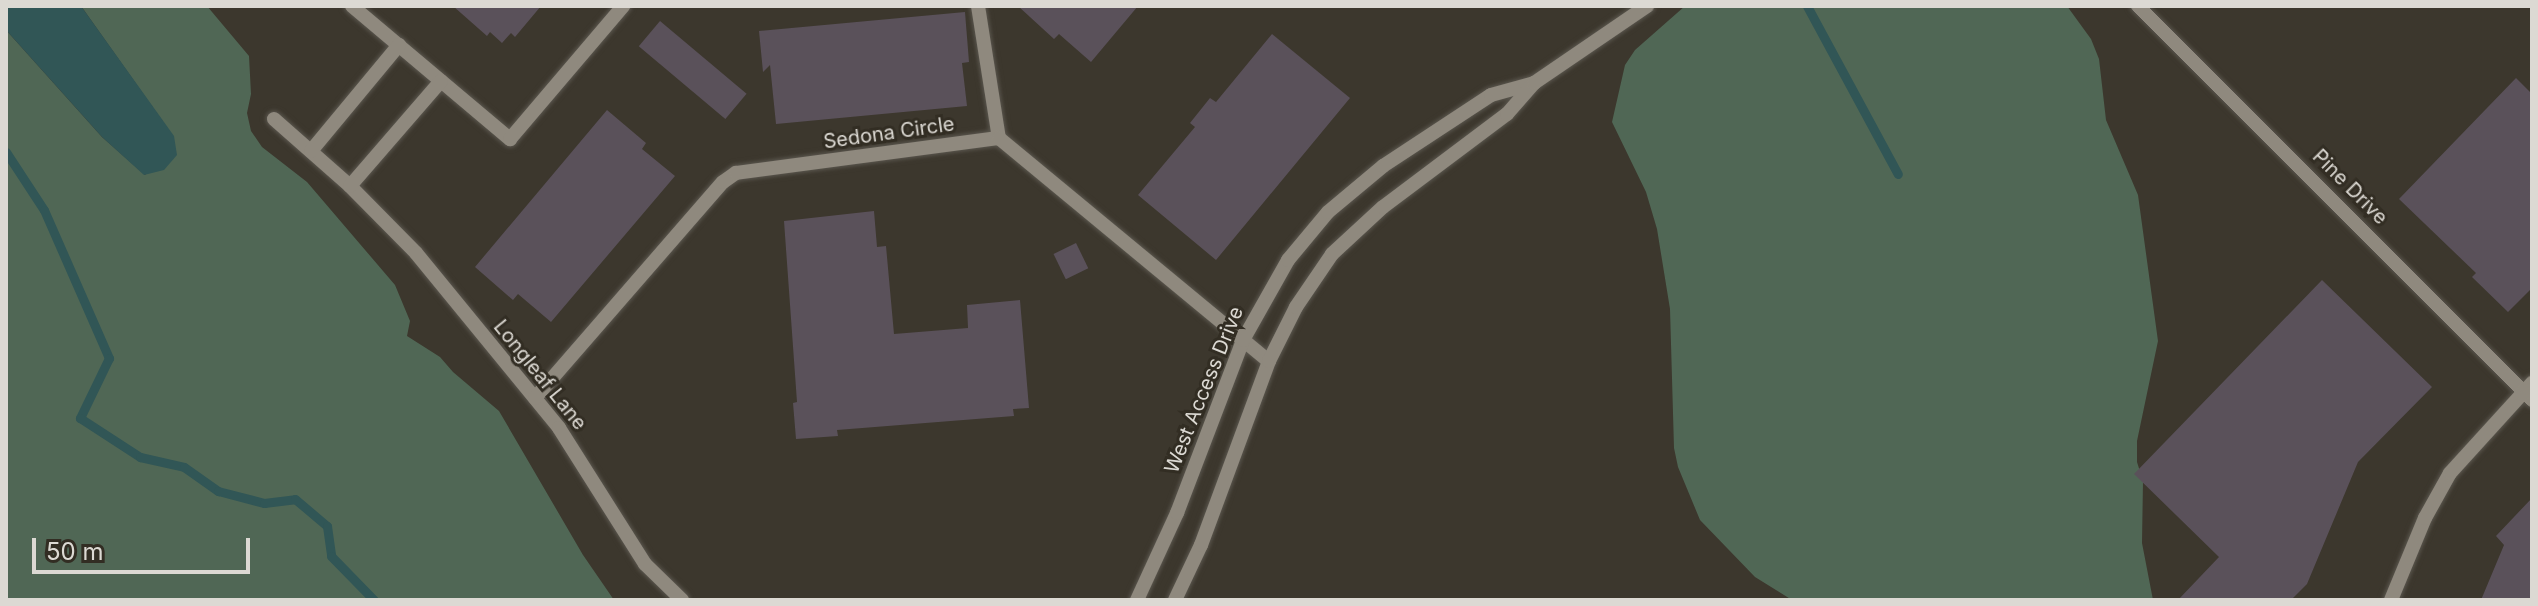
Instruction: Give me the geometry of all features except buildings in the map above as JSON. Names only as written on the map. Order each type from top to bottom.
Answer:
[{"type":"street","points":[[352,6],[510,139],[623,6]]},
{"type":"street","points":[[978,6],[999,138],[1269,361]]},
{"type":"street","name":"West Access Drive","points":[[1175,600],[1201,545],[1269,361],[1307,288],[1348,238],[1507,114],[1534,83],[1647,6]]},
{"type":"street","name":"Pine Drive","points":[[2138,6],[2529,391]]},
{"type":"street","points":[[311,151],[399,45]]},
{"type":"street","points":[[350,186],[441,81]]},
{"type":"street","name":"West Access Drive","points":[[1137,600],[1177,513],[1243,340],[1288,260],[1338,203],[1409,147],[1491,95],[1534,83]]},
{"type":"street","name":"Longleaf Lane","points":[[274,119],[350,186],[416,253],[535,398],[591,474],[645,564],[682,600]]},
{"type":"street","name":"Sedona Circle","points":[[535,398],[723,182],[736,173],[999,138]]},
{"type":"street","points":[[2391,600],[2425,518],[2450,473],[2529,391]]},
{"type":"green space","points":[[81,6],[207,6],[249,56],[251,94],[247,113],[251,131],[262,147],[307,182],[395,285],[410,321],[407,336],[440,357],[499,411],[583,555],[614,600],[6,600],[6,30],[102,137],[145,175],[173,136]]},
{"type":"green space","points":[[1685,6],[2067,6],[2091,39],[2099,59],[2106,120],[2138,195],[2158,341],[2137,441],[2137,462],[2143,481],[2142,543],[2153,600],[1792,600],[1755,577],[1700,520],[1678,467],[1674,448],[1670,309],[1657,229],[1646,192],[1612,122],[1625,65],[1635,50]]},
{"type":"water","points":[[6,6],[81,6],[174,136],[177,155],[164,170],[144,175],[102,137],[6,30]]},
{"type":"waterway","points":[[1807,6],[1898,174]]},
{"type":"waterway","points":[[6,152],[44,210],[109,358],[80,418],[140,457],[184,467],[218,491],[264,503],[295,499],[327,526],[331,556],[374,600]]}]
